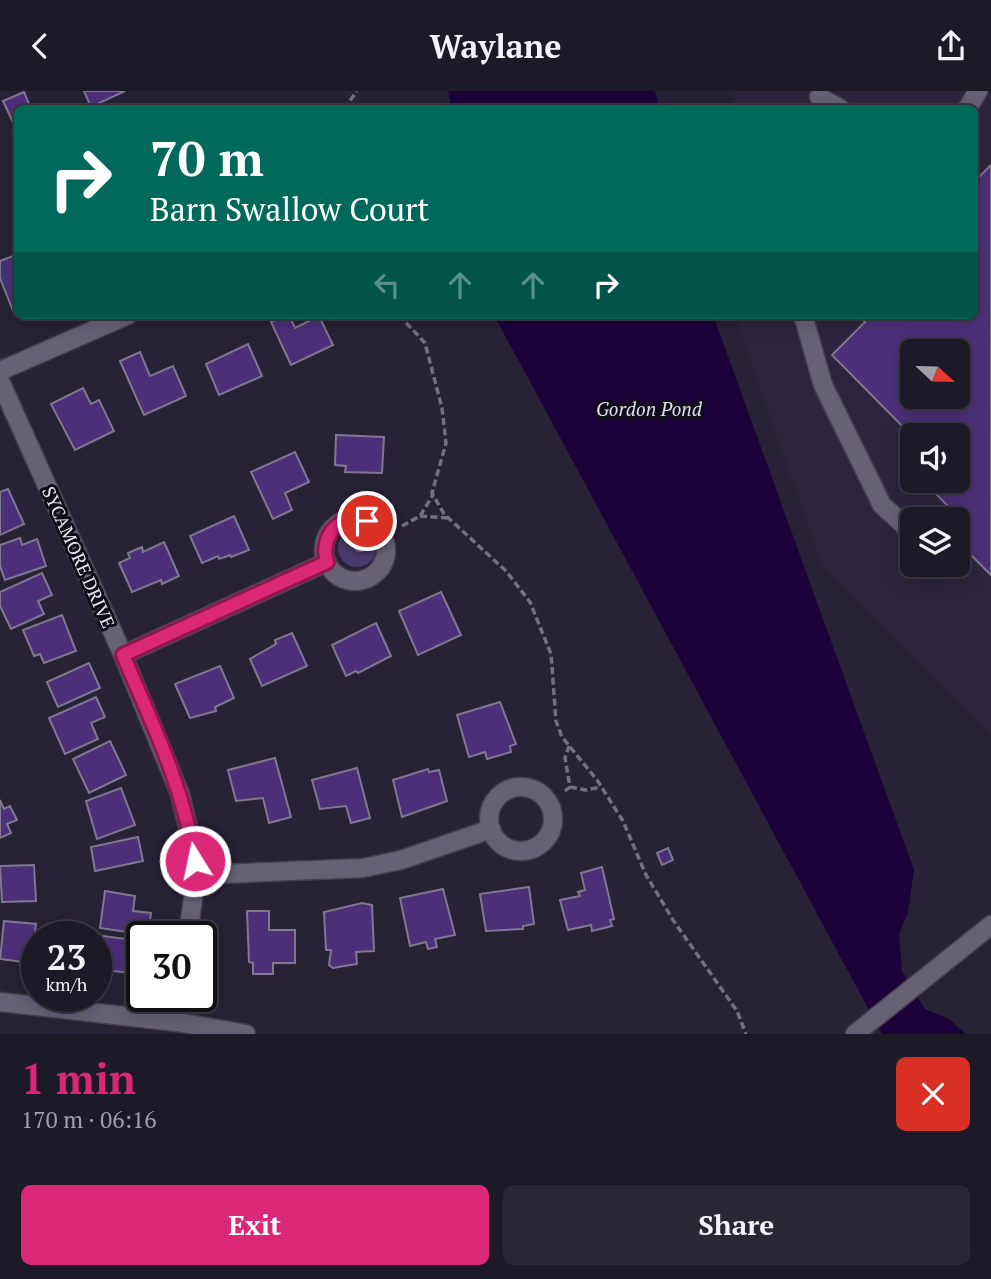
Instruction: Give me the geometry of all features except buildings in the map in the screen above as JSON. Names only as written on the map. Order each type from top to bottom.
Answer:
[{"type":"street","points":[[0,371],[119,319]]},
{"type":"street","points":[[804,319],[823,385],[882,505],[900,521]]},
{"type":"street","name":"SYCAMORE DRIVE","points":[[0,381],[123,655],[180,794],[193,848],[196,875],[190,921]]},
{"type":"street","points":[[123,655],[327,562]]},
{"type":"street","points":[[196,875],[363,868],[401,860],[491,829]]},
{"type":"street","points":[[855,1034],[991,925]]},
{"type":"street","points":[[0,1002],[177,1022],[246,1034]]},
{"type":"street","points":[[177,1022],[178,1012]]},
{"type":"path","points":[[402,526],[420,516],[433,495],[446,443],[442,408],[425,343],[404,319]]},
{"type":"path","points":[[433,495],[440,509],[506,571],[530,602],[551,654],[556,720],[569,746],[623,821],[646,875],[673,920],[737,1011],[746,1034]]},
{"type":"path","points":[[420,516],[449,518]]},
{"type":"path","points":[[569,746],[565,758],[570,787]]},
{"type":"path","points":[[565,791],[570,787],[586,790],[601,787]]},
{"type":"shaded area","points":[[735,91],[991,91],[991,735],[822,566],[735,319],[978,319],[978,105],[733,105]]},
{"type":"shaded area","points":[[357,529],[370,535],[376,548],[370,561],[357,567],[344,561],[338,548],[344,535]]},
{"type":"water","points":[[448,91],[655,91],[658,105],[450,105]]},
{"type":"water","name":"Gordon Pond","points":[[496,319],[714,319],[914,870],[908,912],[899,935],[902,971],[925,1009],[949,1019],[966,1034],[882,1034]]},
{"type":"route","points":[[195,861],[188,821],[170,765],[123,655],[327,562],[325,544],[333,528],[344,521],[367,521]]}]
